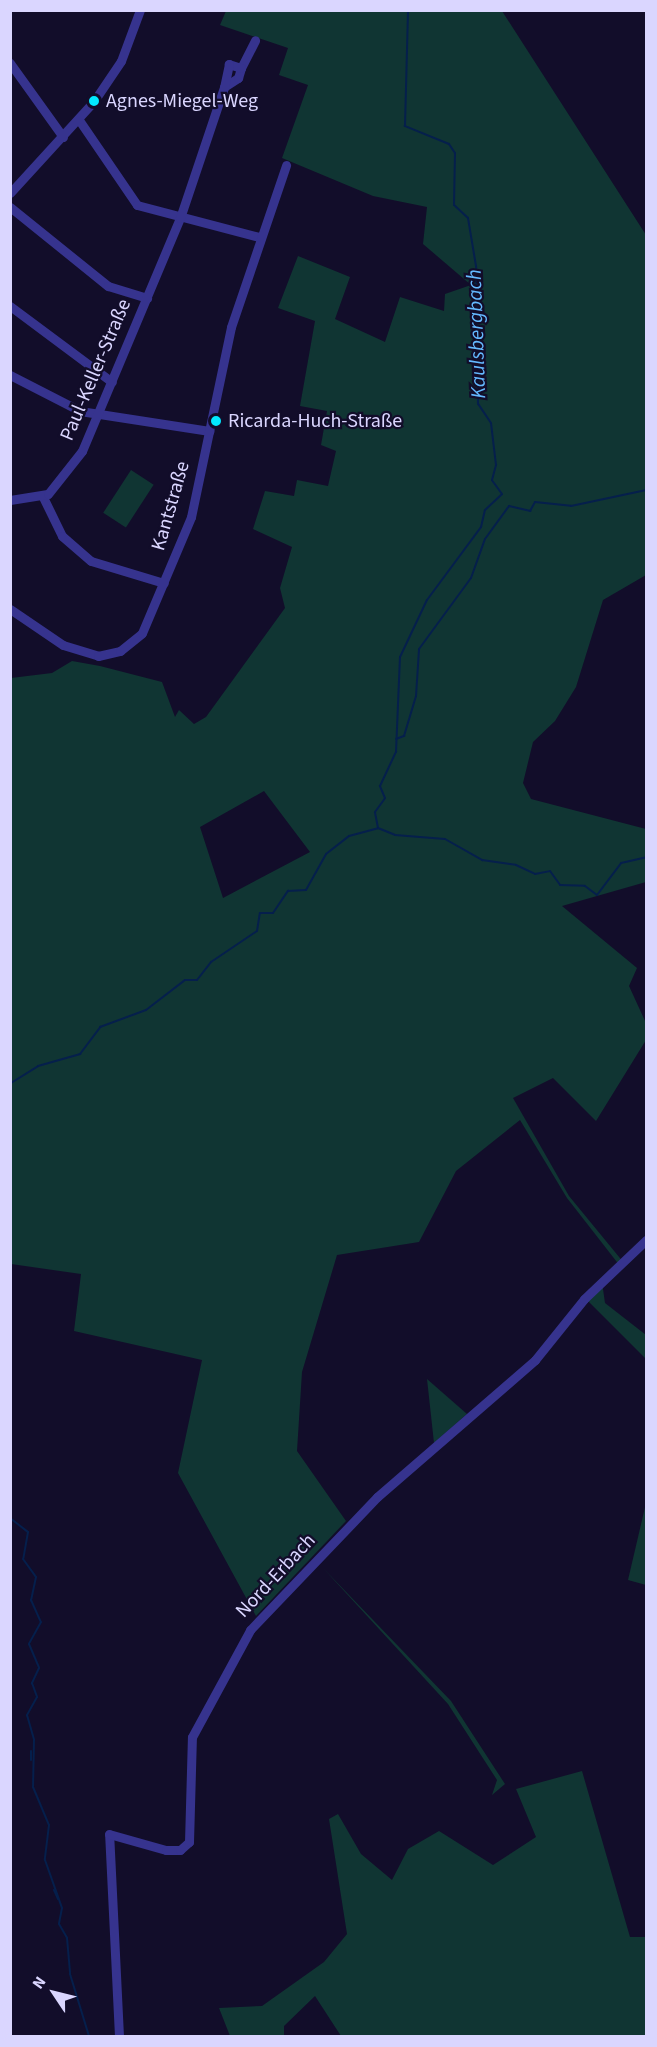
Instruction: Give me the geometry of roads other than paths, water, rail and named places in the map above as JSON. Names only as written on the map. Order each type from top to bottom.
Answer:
[{"type":"street","points":[[10,194],[80,120],[121,61],[140,10]]},
{"type":"street","points":[[180,218],[224,87],[238,78],[255,40]]},
{"type":"street","points":[[10,63],[63,137]]},
{"type":"street","points":[[80,120],[132,200],[145,210],[180,218],[191,216],[259,237]]},
{"type":"street","name":"Kantstraße","points":[[10,609],[63,645],[108,655],[142,633],[191,517],[231,327],[259,237],[286,165]]},
{"type":"street","points":[[10,207],[108,286],[147,298]]},
{"type":"street","name":"Paul-Keller-Straße","points":[[43,497],[73,465],[98,416],[180,218]]},
{"type":"street","points":[[10,306],[112,382]]},
{"type":"street","points":[[10,375],[98,416],[209,431]]},
{"type":"street","points":[[10,500],[43,497],[62,536],[91,561],[164,583]]},
{"type":"street","name":"Nord-Erbach","points":[[119,2037],[109,1834],[166,1850],[180,1850],[189,1842],[192,1737],[250,1629],[376,1497],[535,1360],[584,1299],[646,1240]]},
{"type":"waterway","name":"Kaulsbergbach","points":[[378,828],[375,812],[385,798],[380,786],[396,752],[400,657],[427,600],[481,527],[485,510],[502,494],[492,480],[496,465],[491,423],[478,404],[476,266],[468,218],[454,205],[455,153],[449,144],[405,126],[408,10]]},
{"type":"waterway","points":[[396,739],[404,736],[416,696],[419,649],[471,578],[485,539],[509,506],[530,511],[535,502],[571,506],[646,490]]},
{"type":"waterway","points":[[11,1083],[38,1066],[80,1054],[100,1027],[146,1010],[185,980],[197,980],[211,962],[257,931],[260,913],[273,913],[288,891],[306,890],[326,854],[349,836],[378,828],[395,835],[445,839],[482,860],[516,865],[535,874],[550,871],[560,885],[585,886],[597,895],[621,863],[646,857]]},
{"type":"waterway","points":[[10,1490],[10,1497]]},
{"type":"waterway","points":[[10,1518],[28,1532],[23,1559],[36,1577],[31,1600],[41,1622],[29,1644],[39,1668],[32,1683],[37,1697],[27,1715],[34,1740],[33,1787],[49,1825],[45,1860],[62,1908],[59,1924],[67,1938],[70,1974],[89,2036]]},
{"type":"waterway","points":[[31,1751],[31,1760]]},
{"type":"waterway","points":[[54,1890],[58,1899]]},
{"type":"place","name":"Agnes-Miegel-Weg","points":[[94,101]]},
{"type":"place","name":"Ricarda-Huch-Straße","points":[[216,421]]}]
